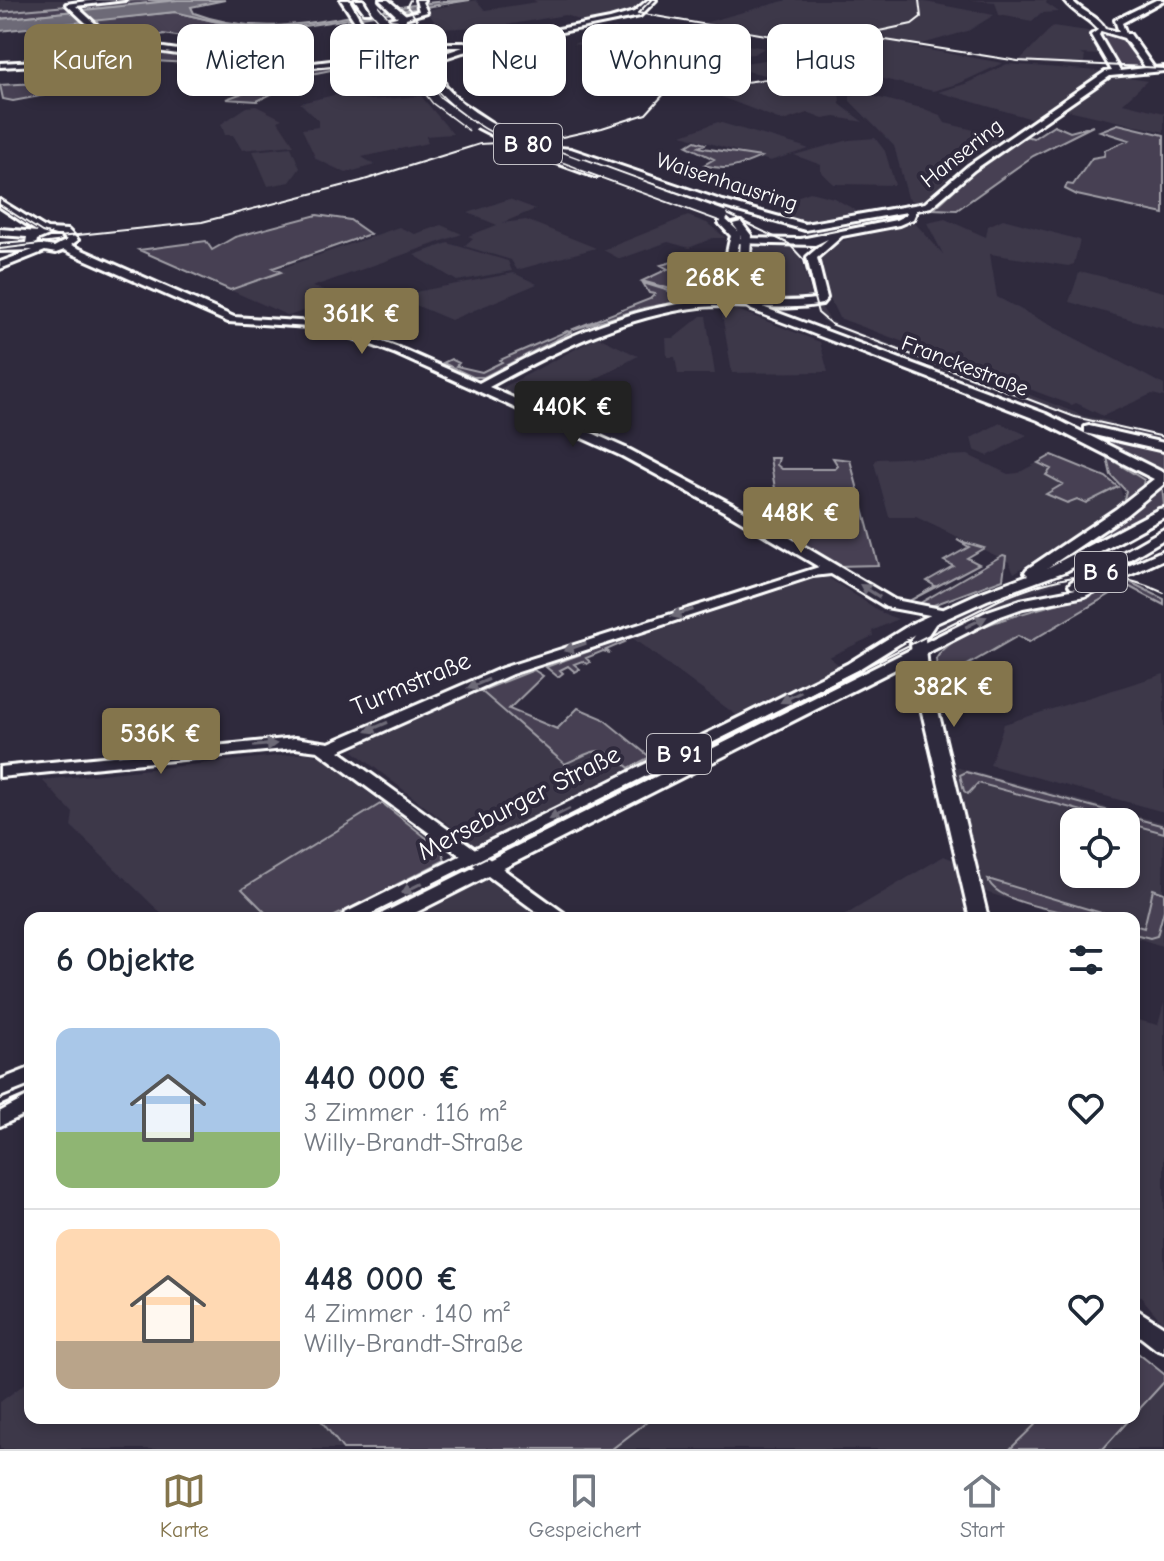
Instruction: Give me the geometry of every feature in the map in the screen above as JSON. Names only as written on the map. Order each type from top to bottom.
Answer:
[{"type":"street","points":[[89,24],[72,6],[121,0]]},
{"type":"street","points":[[345,0],[363,24]]},
{"type":"street","name":"B 80","points":[[359,0],[370,6],[449,96],[485,123],[526,144],[723,222],[740,240]]},
{"type":"street","points":[[384,0],[399,13],[399,24]]},
{"type":"street","points":[[566,29],[636,15],[652,0]]},
{"type":"street","points":[[1068,0],[1076,11],[1099,24],[1101,31]]},
{"type":"street","points":[[1151,69],[1118,22],[1161,0]]},
{"type":"street","points":[[385,24],[399,13],[421,4]]},
{"type":"street","name":"B 80","points":[[370,6],[427,90],[466,124],[514,148],[723,222]]},
{"type":"street","points":[[1125,34],[1101,31],[1095,35],[1116,71],[1164,69]]},
{"type":"street","points":[[161,48],[275,65],[330,64]]},
{"type":"street","points":[[0,65],[24,64]]},
{"type":"street","name":"Hansering","points":[[837,237],[910,217],[912,210],[932,203],[1003,144],[1116,71]]},
{"type":"street","points":[[441,96],[452,108],[488,131],[532,151],[700,214]]},
{"type":"street","name":"Waisenhausring","points":[[532,151],[568,151],[797,226],[814,226],[883,211],[912,210]]},
{"type":"street","points":[[0,203],[38,241]]},
{"type":"street","points":[[0,232],[66,247],[232,320],[332,326],[626,453],[736,512],[896,606],[938,617]]},
{"type":"street","points":[[0,248],[71,236],[72,241],[66,247]]},
{"type":"street","points":[[740,240],[804,241],[837,237]]},
{"type":"street","points":[[804,241],[817,243],[818,250],[837,237]]},
{"type":"street","points":[[703,304],[724,295],[731,285],[729,272],[740,240]]},
{"type":"street","points":[[740,240],[744,281],[763,302]]},
{"type":"street","points":[[0,266],[38,241]]},
{"type":"street","name":"Franckestraße","points":[[746,302],[821,301],[812,259],[818,250]]},
{"type":"street","name":"Franckestraße","points":[[731,285],[746,302],[772,315],[1042,417],[1164,478]]},
{"type":"street","points":[[479,388],[599,327],[653,311],[746,302]]},
{"type":"street","name":"Franckestraße","points":[[763,302],[1102,435],[1164,447]]},
{"type":"street","points":[[796,317],[789,307],[797,303]]},
{"type":"street","name":"B 6","points":[[1011,585],[1121,512],[1164,478]]},
{"type":"street","points":[[1011,585],[1061,568],[1164,512]]},
{"type":"street","name":"B 6","points":[[1037,600],[1079,584],[1162,534]]},
{"type":"street","points":[[1037,600],[1080,593],[1164,554]]},
{"type":"street","name":"Turmstraße","points":[[0,772],[295,743],[329,749],[531,662],[811,572],[830,570]]},
{"type":"street","name":"Merseburger Straße","points":[[399,912],[479,863],[852,667],[938,617],[1011,585]]},
{"type":"street","name":"Merseburger Straße","points":[[365,912],[479,863],[993,614],[1037,600]]},
{"type":"street","points":[[938,617],[920,634],[918,651],[942,770],[978,912]]},
{"type":"street","points":[[329,749],[479,863],[549,912]]},
{"type":"street","points":[[0,1089],[24,1079]]},
{"type":"street","points":[[0,1118],[24,1106]]},
{"type":"street","points":[[1140,1323],[1164,1341]]},
{"type":"shaded area","points":[[0,0],[66,0],[71,5],[0,12]]},
{"type":"shaded area","points":[[135,0],[178,0],[0,19],[0,12]]},
{"type":"shaded area","points":[[178,0],[225,0],[191,7],[194,13],[249,24],[226,24],[175,12],[64,24],[24,24],[24,28],[0,31],[0,19]]},
{"type":"shaded area","points":[[470,0],[314,24],[297,24],[436,2]]},
{"type":"shaded area","points":[[476,0],[485,10],[537,2],[533,0],[652,0],[637,14],[596,24],[565,15],[513,24],[463,24],[463,28],[447,29],[447,24],[436,24],[426,10]]},
{"type":"shaded area","points":[[787,0],[915,0],[994,15],[968,31],[912,47],[1003,63],[960,83],[933,91],[883,79],[883,24],[767,24],[767,35],[751,33],[751,24],[700,24]]},
{"type":"shaded area","points":[[969,0],[1047,0],[1046,3],[1059,12],[1041,13],[1032,21],[999,15],[995,2]]},
{"type":"shaded area","points":[[175,12],[226,24],[177,24],[177,36],[161,35],[161,24],[98,24],[94,20]]},
{"type":"shaded area","points":[[1053,26],[1088,31],[1101,55],[1080,54],[1085,56],[1083,67],[1018,62]]},
{"type":"shaded area","points":[[1108,33],[1125,36],[1146,67],[1117,66],[1099,36]]},
{"type":"shaded area","points":[[751,46],[765,48],[751,54]]},
{"type":"shaded area","points":[[161,51],[177,53],[177,62],[161,61]]},
{"type":"shaded area","points":[[767,60],[767,75],[751,72],[751,62]]},
{"type":"shaded area","points":[[1007,64],[1102,73],[1081,86],[1086,88],[1032,119],[938,92],[965,84]]},
{"type":"shaded area","points":[[314,67],[330,68],[314,73]]},
{"type":"shaded area","points":[[1112,75],[1147,81],[1123,103],[1164,113],[1164,132],[1059,108]]},
{"type":"shaded area","points":[[767,79],[767,96],[839,96],[840,104],[863,122],[835,117],[823,119],[807,113],[783,121],[719,96],[751,96],[751,83]]},
{"type":"shaded area","points":[[24,84],[24,96],[40,96],[13,101],[3,99],[0,85]]},
{"type":"shaded area","points":[[234,96],[267,96],[257,101],[226,99]]},
{"type":"shaded area","points":[[330,96],[371,100],[421,96],[453,134],[426,136],[428,143],[362,157],[375,165],[346,173],[316,159],[302,129],[318,127],[318,120],[300,103]]},
{"type":"shaded area","points":[[850,96],[872,96],[922,108],[940,115],[945,123],[1003,137],[960,166],[926,199],[914,202],[908,198],[894,146],[850,101]]},
{"type":"shaded area","points":[[256,106],[282,119],[278,121],[294,145],[242,150],[233,135],[225,135],[221,124],[247,107]]},
{"type":"shaded area","points":[[718,122],[809,149],[770,161],[682,135]]},
{"type":"shaded area","points":[[1118,124],[1164,135],[1164,214],[1077,195],[1065,189],[1067,184],[1073,185],[1092,158],[1104,156],[1105,150],[1129,140],[1100,131]]},
{"type":"shaded area","points":[[1054,125],[1070,132],[1093,126],[1033,156],[957,210],[934,209],[980,166],[1024,136],[1034,138]]},
{"type":"shaded area","points":[[875,138],[885,151],[895,185],[834,184],[821,172],[821,165],[794,155],[849,140]]},
{"type":"shaded area","points":[[695,141],[705,144],[699,147],[703,148],[761,157],[733,167],[712,167],[704,165],[714,159],[687,146]]},
{"type":"shaded area","points":[[291,147],[300,168],[290,182],[268,186],[253,151]]},
{"type":"shaded area","points":[[810,192],[834,198],[857,211],[806,223],[776,214],[798,203],[796,197]]},
{"type":"shaded area","points":[[509,199],[536,209],[502,223],[526,220],[596,248],[517,270],[511,260],[464,246],[473,238],[468,236],[497,225],[468,213]]},
{"type":"shaded area","points":[[317,215],[350,220],[370,234],[273,268],[281,272],[230,290],[139,250],[206,241],[212,250],[235,237]]},
{"type":"shaded area","points":[[688,216],[707,223],[726,238],[713,238],[689,248],[668,242],[620,259],[603,250]]},
{"type":"shaded area","points":[[945,219],[986,237],[988,226],[1003,219],[1080,240],[1074,264],[1068,266],[990,254],[997,297],[1164,385],[1164,397],[1152,394],[1103,416],[1076,403],[1072,405],[839,318],[829,297],[819,258],[833,243],[915,223],[943,254],[927,223]]},
{"type":"shaded area","points":[[441,225],[462,234],[312,287],[346,295],[289,316],[230,290],[283,272],[279,269],[399,227],[415,234]]},
{"type":"shaded area","points":[[753,241],[784,242],[800,254],[813,301],[763,297],[748,279]]},
{"type":"shaded area","points":[[448,243],[508,261],[512,271],[457,281],[414,255]]},
{"type":"shaded area","points":[[672,262],[722,263],[723,291],[685,293],[642,281],[668,269],[661,265]]},
{"type":"shaded area","points":[[514,273],[537,284],[451,320],[394,296]]},
{"type":"shaded area","points":[[1079,273],[1164,292],[1164,329],[1069,302]]},
{"type":"shaded area","points":[[643,283],[682,295],[711,296],[644,308],[571,330],[650,299],[655,294],[649,293]]},
{"type":"shaded area","points":[[815,308],[822,308],[830,320],[841,326],[988,380],[978,382],[842,331],[823,321]]},
{"type":"shaded area","points":[[735,309],[820,342],[828,372],[732,373],[722,315]]},
{"type":"shaded area","points":[[701,316],[706,316],[715,374],[678,374],[675,357],[667,357],[666,338],[674,338]]},
{"type":"shaded area","points":[[571,332],[484,377],[473,377],[443,363],[451,359],[459,363],[456,366],[482,372],[502,362],[500,360]]},
{"type":"shaded area","points":[[598,337],[638,356],[559,399],[545,397],[534,402],[500,389]]},
{"type":"shaded area","points":[[997,382],[1084,416],[1114,422],[1100,428],[990,385]]},
{"type":"shaded area","points":[[1000,423],[1027,435],[988,456],[974,450],[971,438]]},
{"type":"shaded area","points":[[1097,438],[1164,451],[1164,472],[1163,473]]},
{"type":"shaded area","points":[[968,455],[1008,474],[1018,473],[1052,455],[1106,477],[1120,487],[1124,502],[1014,573],[1009,562],[916,517],[889,517],[874,463],[877,459]]},
{"type":"shaded area","points":[[1052,455],[1106,477],[1118,487],[1086,503],[1077,499],[1067,503],[1046,494],[1063,484],[1046,475],[1051,469],[1038,463]]},
{"type":"shaded area","points":[[1107,457],[1144,480],[1142,488],[1123,503],[1126,491],[1111,475]]},
{"type":"shaded area","points":[[770,458],[779,458],[777,465],[782,469],[835,469],[838,466],[833,458],[850,460],[878,565],[836,566],[798,542],[813,535],[783,516],[765,522],[755,516],[779,513]]},
{"type":"shaded area","points":[[1162,485],[1164,506],[1086,550],[1082,549]]},
{"type":"shaded area","points":[[957,540],[984,548],[967,558],[979,564],[909,601],[935,586],[927,581],[953,566],[944,561],[969,547]]},
{"type":"shaded area","points":[[1006,556],[1003,579],[931,606],[915,606]]},
{"type":"shaded area","points":[[1089,571],[1006,602],[943,632],[936,627],[1000,597]]},
{"type":"shaded area","points":[[812,575],[826,576],[884,614],[898,619],[872,631],[873,636],[829,657],[839,665],[736,715],[631,637],[704,615],[714,608],[744,601]]},
{"type":"shaded area","points":[[1128,581],[1164,599],[1164,605],[1126,585],[1029,642],[1018,636],[957,671],[971,684],[937,668],[936,659],[949,645],[970,632]]},
{"type":"shaded area","points":[[622,639],[625,642],[606,650],[610,653],[603,651],[586,658],[590,662],[587,664],[582,661],[574,664],[580,669],[575,672],[568,666],[560,670],[563,673],[558,677],[546,667]]},
{"type":"shaded area","points":[[884,655],[887,660],[506,854],[499,848]]},
{"type":"shaded area","points":[[534,670],[543,676],[509,709],[557,729],[578,708],[602,718],[650,757],[629,768],[611,755],[598,751],[565,764],[481,691]]},
{"type":"shaded area","points":[[1164,674],[1164,812],[990,765],[1004,724]]},
{"type":"shaded area","points":[[481,691],[565,764],[599,748],[608,750],[629,768],[475,845],[353,751],[361,744]]},
{"type":"shaded area","points":[[306,753],[321,756],[382,803],[243,889],[265,912],[160,912],[71,826],[73,813],[42,780]]},
{"type":"shaded area","points":[[948,765],[1108,808],[1060,808],[1060,888],[1140,888],[1140,817],[1164,823],[1162,946],[1140,939],[1140,912],[1050,912],[982,891]]},
{"type":"shaded area","points":[[966,772],[1098,808],[1071,808],[978,783],[968,794],[964,791],[960,775]]},
{"type":"shaded area","points":[[382,803],[442,850],[445,860],[343,912],[265,912],[242,889]]},
{"type":"shaded area","points":[[1140,819],[1164,826],[1164,833],[1140,827]]},
{"type":"shaded area","points":[[944,856],[956,861],[969,912],[850,912]]},
{"type":"shaded area","points":[[486,875],[537,910],[534,912],[413,912]]},
{"type":"shaded area","points":[[988,879],[1098,912],[1046,909],[1008,896]]},
{"type":"shaded area","points":[[1153,889],[1164,893],[1164,910],[1157,936],[1140,936],[1140,927],[1144,928]]},
{"type":"shaded area","points":[[1164,1003],[1163,1323],[1140,1296],[1140,1020],[1158,1025]]},
{"type":"shaded area","points":[[1140,1355],[1164,1374],[1164,1382],[1140,1408]]},
{"type":"shaded area","points":[[1164,1382],[1164,1449],[1103,1449],[1128,1424],[1140,1424],[1140,1411]]},
{"type":"shaded area","points":[[24,1384],[24,1424],[1036,1424],[1010,1449],[0,1449],[0,1402]]},
{"type":"shaded area","points":[[324,1424],[644,1424],[612,1449],[343,1449]]},
{"type":"shaded area","points":[[1036,1424],[1126,1424],[1103,1449],[1010,1449]]},
{"type":"tram line","points":[[410,0],[407,6],[439,51],[447,85],[461,100],[527,141]]},
{"type":"tram line","points":[[651,0],[638,13],[818,44],[912,24],[921,17],[919,0]]},
{"type":"tram line","points":[[883,40],[1018,61],[1164,68]]},
{"type":"tram line","points":[[527,141],[549,140],[602,128],[646,114],[665,93],[767,79]]},
{"type":"tram line","points":[[0,205],[42,232],[59,237],[202,222],[361,181],[480,144],[527,141]]},
{"type":"tram line","points":[[527,141],[721,211],[789,244],[804,260],[818,313],[831,324],[1075,417],[1164,437]]},
{"type":"tram line","points":[[0,249],[64,241]]},
{"type":"tram line","points":[[377,912],[999,600],[1042,584],[1081,576],[1120,578],[1164,593]]},
{"type":"tram line","points":[[0,1110],[24,1097]]}]
